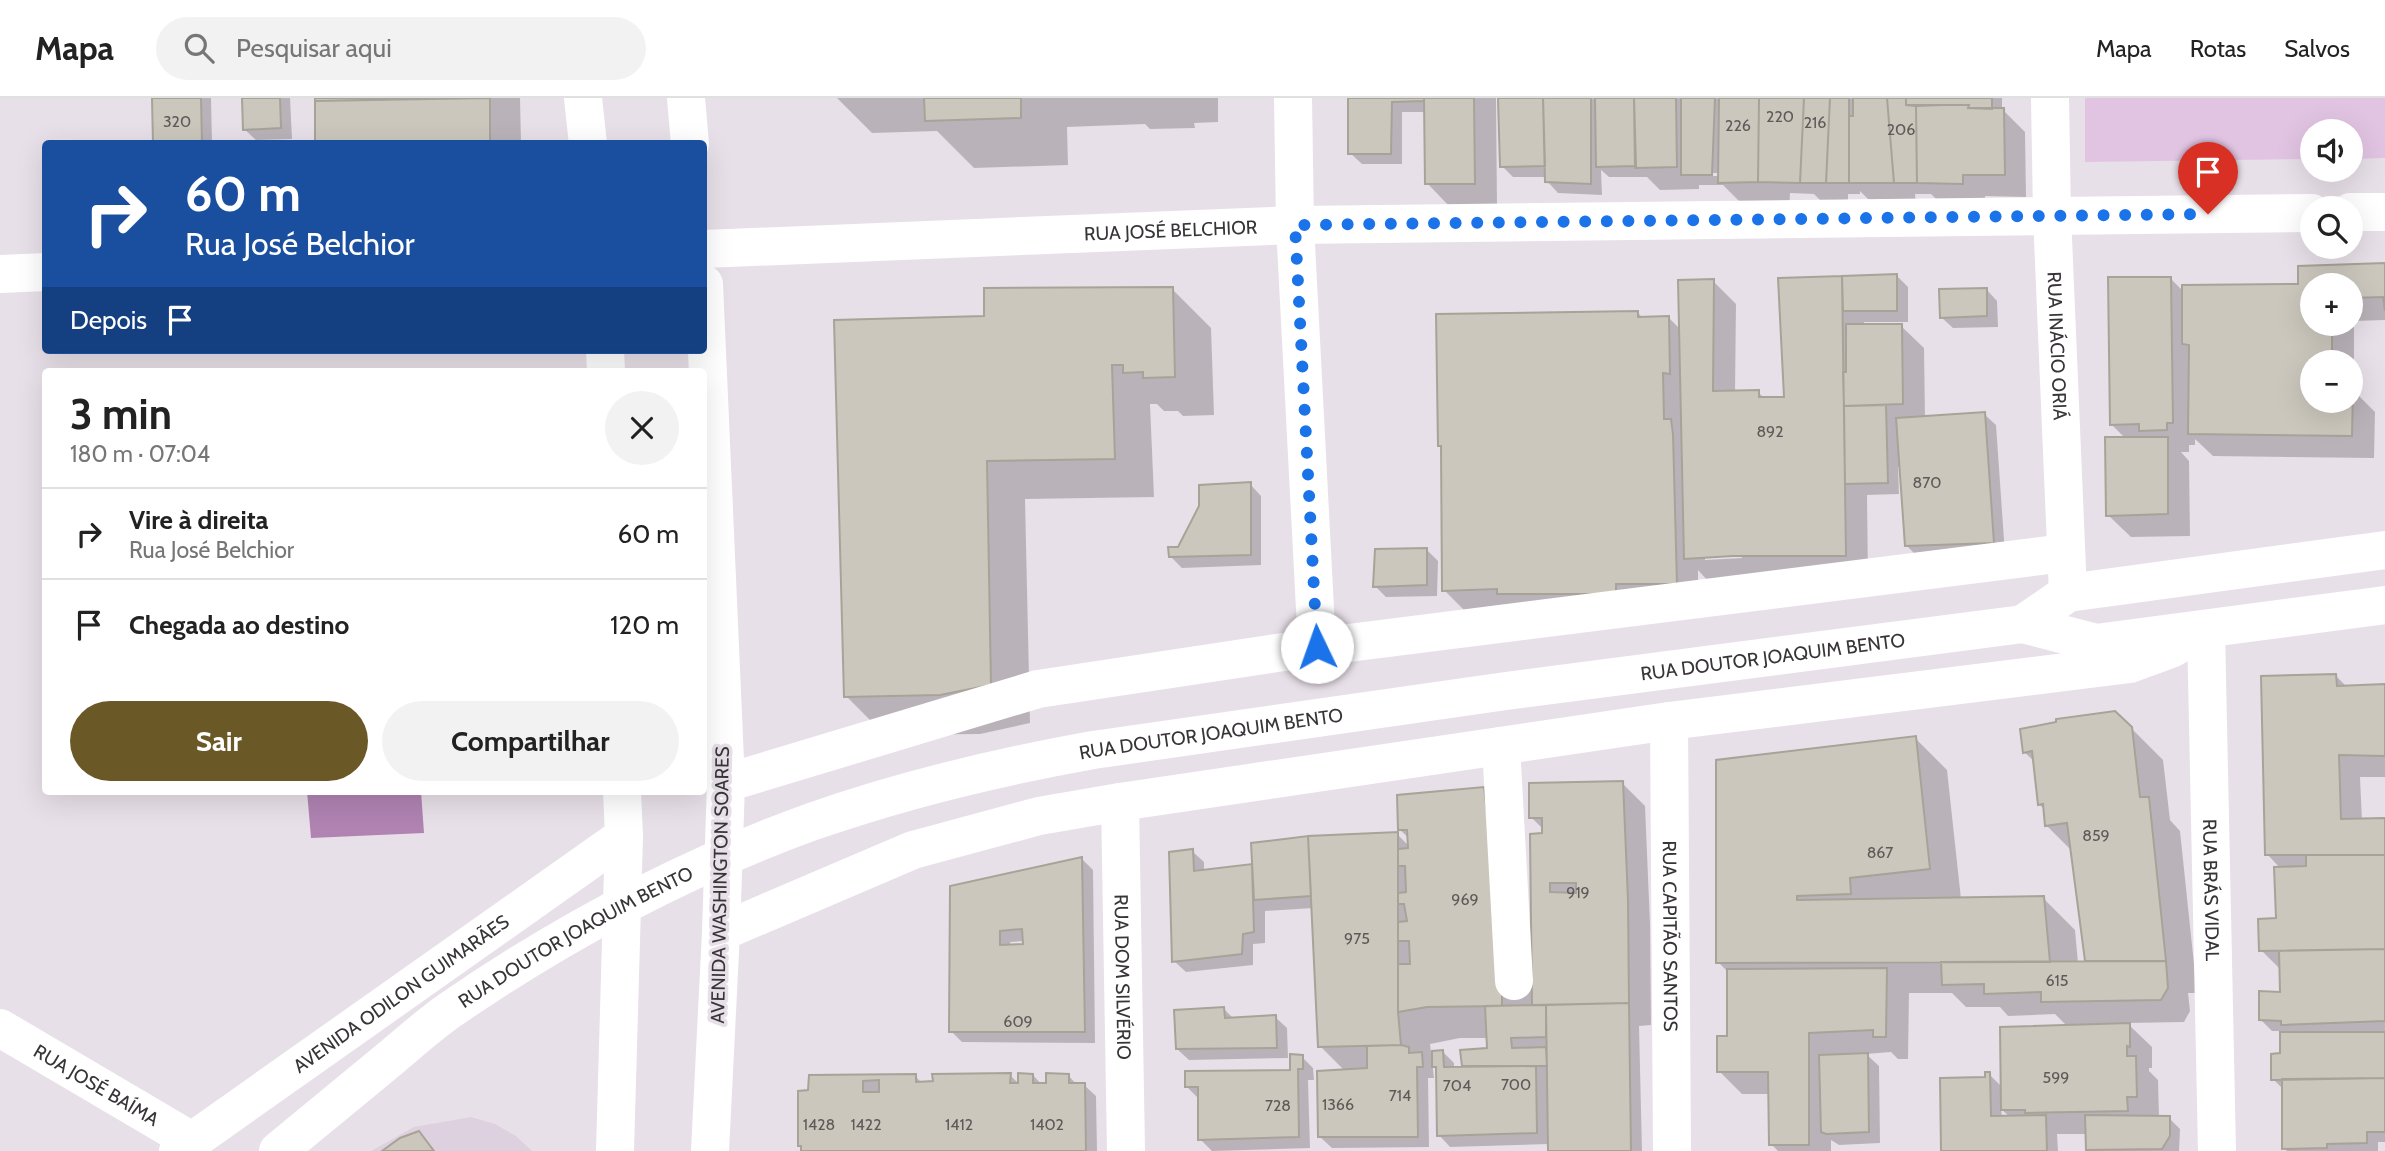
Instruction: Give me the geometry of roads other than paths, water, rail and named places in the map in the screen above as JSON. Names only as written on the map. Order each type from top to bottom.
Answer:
[{"type":"main road","points":[[583,98],[588,140]]},
{"type":"main road","points":[[685,98],[690,140]]},
{"type":"main road","points":[[1293,98],[1295,225],[1317,647]]},
{"type":"main road","name":"RUA INÁCIO ORIÁ","points":[[2050,98],[2067,593]]},
{"type":"main road","points":[[2363,212],[2385,212]]},
{"type":"main road","name":"RUA JOSÉ BELCHIOR","points":[[707,249],[1295,225],[2300,213]]},
{"type":"main road","points":[[0,274],[42,272]]},
{"type":"main road","name":"AVENIDA WASHINGTON SOARES","points":[[707,352],[726,783],[710,1151]]},
{"type":"main road","name":"RUA DOUTOR JOAQUIM BENTO","points":[[2023,624],[2067,593],[2385,550]]},
{"type":"main road","points":[[726,783],[1038,689],[1317,647],[2064,553]]},
{"type":"main road","name":"RUA DOUTOR JOAQUIM BENTO","points":[[278,1151],[448,1011],[606,914],[707,865],[811,822],[910,792],[1031,761],[1093,750],[1506,691],[2023,624],[2096,643],[2385,605]]},
{"type":"main road","points":[[721,932],[913,850],[1039,816],[1669,721],[2130,664],[2171,649],[2206,629]]},
{"type":"main road","name":"RUA BRÁS VIDAL","points":[[2206,629],[2217,1151]]},
{"type":"main road","name":"RUA CAPITÃO SANTOS","points":[[1669,721],[1672,1151]]},
{"type":"main road","points":[[1502,746],[1514,981]]},
{"type":"main road","points":[[615,1151],[624,836],[622,795]]},
{"type":"main road","name":"RUA DOM SILVÉRIO","points":[[1120,802],[1126,1151]]},
{"type":"main road","name":"AVENIDA ODILON GUIMARÃES","points":[[185,1146],[624,836]]},
{"type":"main road","name":"RUA JOSÉ BAÍMA","points":[[0,1028],[185,1146]]}]
